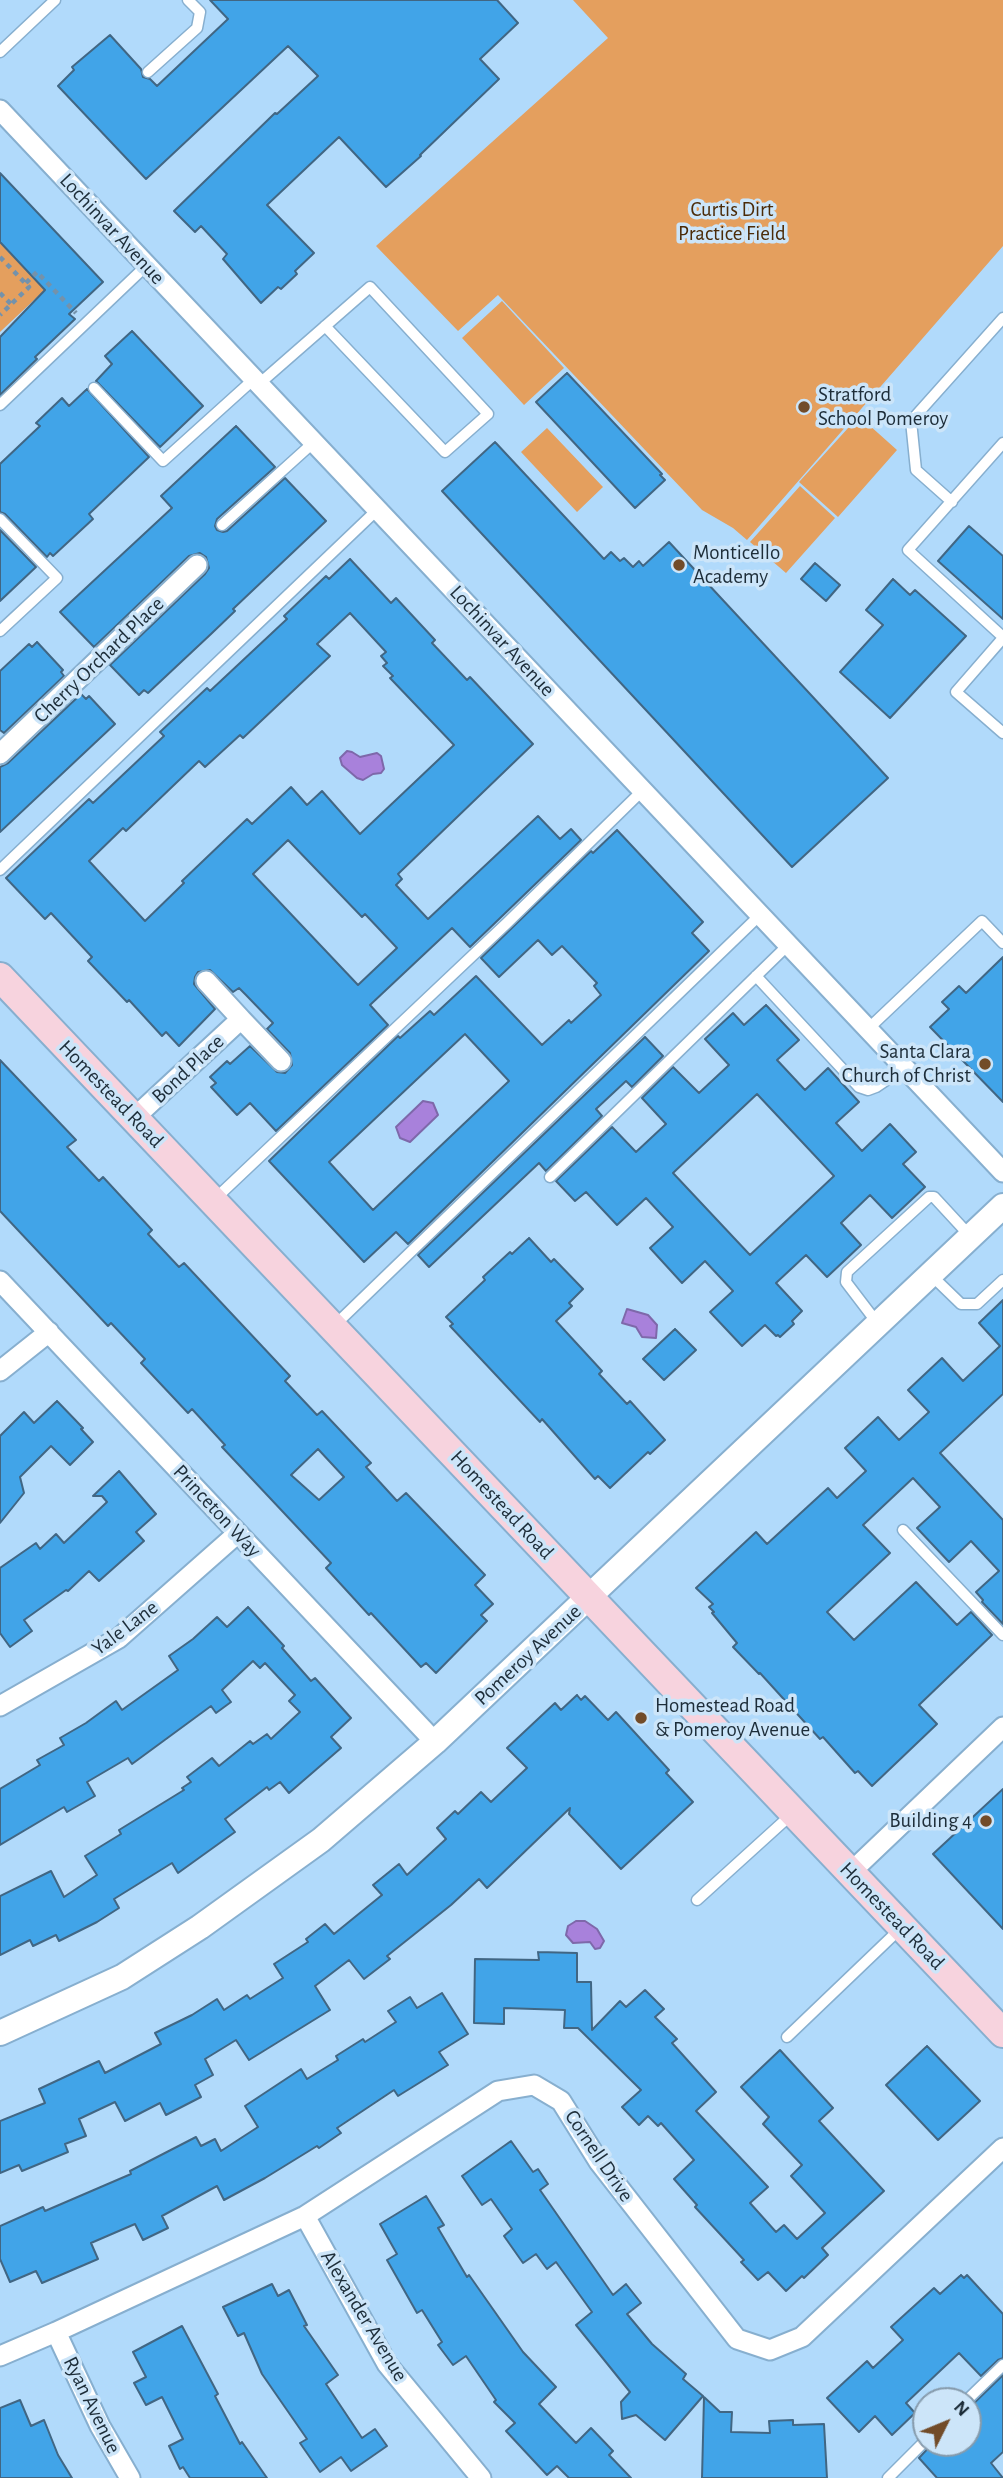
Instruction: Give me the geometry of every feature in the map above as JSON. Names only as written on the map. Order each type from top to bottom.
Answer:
[{"type":"main road","name":"Homestead Road","points":[[0,977],[1003,2033]]},
{"type":"street","name":"Lochinvar Avenue","points":[[1,112],[1003,1172]]},
{"type":"street","name":"Cherry Orchard Place","points":[[0,754],[197,565]]},
{"type":"street","name":"Bond Place","points":[[206,981],[281,1061]]},
{"type":"street","name":"Bond Place","points":[[134,1118],[241,1019]]},
{"type":"street","name":"Pomeroy Avenue","points":[[0,2033],[122,1977],[200,1927],[321,1840],[435,1742],[590,1598],[1003,1206]]},
{"type":"street","name":"Princeton Way","points":[[0,1281],[435,1742]]},
{"type":"street","points":[[0,1371],[49,1332]]},
{"type":"street","name":"Yale Lane","points":[[0,1706],[119,1638],[238,1533]]},
{"type":"street","points":[[850,1873],[1003,1727]]},
{"type":"street","name":"Cornell Drive","points":[[0,2356],[305,2216],[498,2091],[534,2085],[561,2101],[599,2162],[737,2339],[770,2350],[802,2337],[1003,2148]]},
{"type":"street","name":"Alexander Avenue","points":[[305,2216],[387,2364],[481,2478]]},
{"type":"street","name":"Ryan Avenue","points":[[57,2332],[100,2426],[130,2478]]},
{"type":"lane","points":[[0,52],[55,0]]},
{"type":"lane","points":[[148,72],[197,28],[200,12],[188,0]]},
{"type":"lane","points":[[0,405],[147,265]]},
{"type":"lane","points":[[94,388],[163,461],[370,286],[488,414],[445,452],[325,326]]},
{"type":"lane","points":[[952,502],[916,470],[911,421],[1003,318]]},
{"type":"lane","points":[[222,525],[314,442]]},
{"type":"lane","points":[[1003,443],[908,550],[1003,638],[956,692],[1003,733]]},
{"type":"lane","points":[[0,870],[378,509]]},
{"type":"lane","points":[[0,519],[57,578],[0,631]]},
{"type":"lane","points":[[213,1201],[507,923],[643,790]]},
{"type":"lane","points":[[332,1327],[760,915]]},
{"type":"lane","points":[[868,1029],[982,921],[1003,943]]},
{"type":"lane","points":[[550,1177],[788,944]]},
{"type":"lane","points":[[757,976],[859,1087],[868,1090],[876,1087],[904,1068]]},
{"type":"lane","points":[[878,1325],[846,1282],[847,1272],[929,1197],[934,1197],[971,1237]]},
{"type":"lane","points":[[931,1275],[961,1304],[977,1304],[1003,1280]]},
{"type":"lane","points":[[903,1530],[1003,1635]]},
{"type":"lane","points":[[697,1900],[793,1813]]},
{"type":"lane","points":[[787,2037],[902,1927]]},
{"type":"lane","points":[[980,2387],[1003,2365]]},
{"type":"lane","points":[[888,2478],[912,2454]]},
{"type":"path","points":[[0,257],[29,287],[0,315]]},
{"type":"path","points":[[26,283],[37,272],[86,323]]},
{"type":"path","points":[[0,293],[11,304]]},
{"type":"green space","name":"Curtis Dirt Practice Field","points":[[573,0],[1003,0],[1003,246],[747,540],[733,528],[702,510],[498,295],[458,331],[376,246],[608,38]]},
{"type":"green space","points":[[0,235],[49,286],[0,332]]},
{"type":"green space","points":[[502,301],[564,368],[524,405],[462,338]]},
{"type":"green space","points":[[859,416],[897,450],[838,517],[799,482]]},
{"type":"green space","points":[[547,428],[603,487],[577,512],[521,452]]},
{"type":"green space","points":[[800,486],[835,518],[786,573],[750,542]]},
{"type":"shaded area","points":[[347,751],[360,757],[377,753],[381,756],[384,769],[381,773],[363,780],[357,778],[342,765],[340,758]]},
{"type":"shaded area","points":[[423,1101],[433,1103],[438,1115],[410,1142],[400,1138],[396,1127]]},
{"type":"shaded area","points":[[627,1309],[648,1315],[657,1325],[656,1338],[642,1337],[636,1327],[622,1323]]},
{"type":"shaded area","points":[[576,1921],[585,1921],[597,1929],[604,1941],[600,1948],[595,1949],[590,1942],[573,1943],[566,1935],[568,1926]]},
{"type":"building","points":[[210,0],[497,0],[518,23],[480,59],[499,79],[386,187],[339,137],[267,205],[314,253],[295,271],[297,274],[261,303],[223,259],[227,254],[201,226],[195,232],[174,211],[275,113],[318,76],[288,46],[146,179],[58,86],[74,70],[72,67],[110,35],[141,69],[143,77],[150,79],[157,86],[228,19]]},
{"type":"building","points":[[0,173],[103,282],[69,314],[75,319],[0,395],[0,337],[45,290],[0,242]]},
{"type":"building","points":[[132,331],[203,406],[160,447],[96,381],[112,364],[105,356]]},
{"type":"building","points":[[567,373],[662,474],[660,475],[665,480],[635,508],[536,402]]},
{"type":"building","points":[[87,389],[149,457],[89,514],[93,519],[53,556],[50,553],[47,557],[0,512],[0,464],[40,426],[36,423],[62,398],[69,406]]},
{"type":"building","points":[[236,426],[275,467],[217,519],[217,530],[227,531],[285,478],[326,521],[148,693],[144,690],[139,695],[110,665],[205,574],[209,568],[206,557],[200,553],[189,556],[94,647],[60,612],[172,508],[161,496]]},
{"type":"building","name":"Monticello Academy","points":[[495,442],[604,559],[611,552],[620,561],[624,558],[633,567],[639,561],[643,566],[669,542],[888,778],[792,867],[442,491]]},
{"type":"building","points":[[969,526],[1003,556],[1003,619],[938,561]]},
{"type":"building","points":[[0,530],[36,567],[0,601]]},
{"type":"building","points":[[350,559],[391,603],[396,598],[435,640],[432,643],[467,680],[470,677],[533,744],[398,874],[402,879],[396,885],[428,919],[538,816],[560,839],[571,829],[581,840],[470,947],[452,928],[370,1005],[388,1025],[276,1131],[250,1103],[237,1115],[211,1087],[216,1083],[210,1077],[227,1061],[230,1064],[250,1046],[277,1072],[285,1073],[292,1065],[290,1053],[267,1029],[273,1023],[239,988],[233,992],[210,970],[198,972],[194,984],[215,1009],[179,1046],[166,1032],[162,1036],[129,1000],[127,1002],[88,961],[92,957],[51,913],[45,919],[6,878],[89,799],[93,803],[164,736],[160,732],[207,688],[210,691],[287,619],[284,616],[326,576],[329,579]],"holes":[[[350,613],[386,652],[381,656],[387,663],[383,666],[393,676],[390,678],[454,745],[360,834],[322,791],[307,805],[291,787],[252,824],[247,819],[182,881],[184,883],[145,921],[89,861],[123,828],[126,831],[199,761],[205,767],[240,735],[243,738],[330,656],[317,644]],[[288,840],[362,917],[365,914],[397,948],[358,985],[253,874]]]},
{"type":"building","points":[[815,563],[840,585],[826,601],[801,579]]},
{"type":"building","points":[[893,579],[910,595],[915,590],[966,636],[890,718],[840,672],[883,625],[866,610]]},
{"type":"building","points":[[37,642],[63,670],[61,672],[64,676],[4,733],[0,730],[0,671],[29,644],[32,647]]},
{"type":"building","points":[[81,694],[86,699],[89,696],[115,724],[0,832],[0,767],[8,763]]},
{"type":"building","points":[[617,830],[703,922],[692,933],[709,951],[408,1244],[396,1232],[364,1262],[269,1161],[398,1036],[400,1038],[430,1011],[434,1015],[476,976],[542,1045],[601,995],[594,986],[597,983],[562,946],[552,955],[538,940],[499,977],[481,958],[591,851],[593,853]],"holes":[[[465,1034],[509,1081],[373,1210],[329,1162]]]},
{"type":"building","name":"Santa Clara Church of Christ","points":[[1003,957],[1003,1102],[930,1027],[949,1009],[942,1002],[959,986],[966,993]]},
{"type":"building","points":[[766,1005],[799,1040],[777,1060],[805,1090],[828,1068],[859,1102],[836,1123],[862,1151],[890,1124],[916,1152],[903,1164],[925,1187],[892,1218],[870,1195],[841,1223],[861,1245],[827,1277],[806,1255],[776,1283],[802,1311],[792,1321],[794,1324],[780,1337],[765,1325],[742,1346],[710,1312],[733,1291],[705,1261],[682,1283],[650,1248],[673,1227],[646,1198],[617,1225],[586,1192],[575,1201],[556,1181],[612,1127],[636,1152],[666,1124],[642,1098],[673,1067],[699,1093],[729,1065],[705,1039],[733,1013],[744,1025]],"holes":[[[757,1094],[834,1176],[750,1255],[673,1173]]]},
{"type":"building","points":[[645,1037],[663,1056],[632,1087],[626,1081],[596,1109],[602,1116],[546,1171],[539,1163],[429,1267],[418,1255]]},
{"type":"building","points":[[0,1060],[76,1140],[67,1147],[99,1181],[103,1177],[152,1230],[148,1234],[179,1267],[184,1263],[290,1376],[285,1381],[317,1415],[322,1411],[371,1463],[366,1467],[397,1501],[406,1493],[485,1575],[475,1585],[493,1604],[481,1615],[487,1621],[436,1673],[426,1663],[421,1667],[326,1568],[331,1563],[222,1447],[225,1445],[192,1409],[188,1413],[141,1363],[145,1359],[111,1323],[108,1326],[0,1211]],"holes":[[[318,1449],[344,1477],[319,1500],[291,1475]]]},
{"type":"building","points":[[529,1238],[551,1262],[554,1259],[583,1289],[569,1303],[572,1306],[556,1321],[602,1371],[599,1374],[627,1404],[630,1401],[665,1440],[650,1454],[648,1452],[610,1488],[598,1476],[595,1479],[542,1419],[540,1422],[450,1326],[453,1324],[446,1317],[485,1280],[483,1277]]},
{"type":"building","points":[[1003,1300],[1003,1394],[940,1453],[1003,1520],[1003,1624],[976,1592],[999,1571],[971,1541],[949,1562],[917,1528],[940,1507],[913,1478],[863,1525],[890,1553],[827,1612],[854,1640],[916,1582],[957,1625],[971,1612],[992,1635],[919,1705],[937,1724],[872,1786],[858,1771],[855,1773],[823,1737],[820,1739],[733,1647],[737,1643],[712,1613],[714,1612],[709,1607],[713,1604],[696,1588],[756,1532],[767,1544],[828,1488],[837,1498],[866,1471],[845,1448],[878,1417],[899,1440],[929,1412],[908,1390],[942,1358],[963,1381],[1000,1346],[979,1323]]},
{"type":"building","points":[[675,1329],[696,1350],[664,1380],[643,1359]]},
{"type":"building","points":[[57,1401],[93,1442],[70,1465],[51,1446],[20,1477],[24,1493],[0,1523],[0,1436],[24,1412],[34,1423]]},
{"type":"building","points":[[119,1471],[156,1514],[136,1532],[144,1541],[99,1581],[89,1571],[68,1591],[24,1620],[32,1631],[10,1647],[0,1633],[0,1568],[36,1543],[40,1549],[56,1534],[64,1543],[107,1502],[102,1496],[93,1496]]},
{"type":"building","points":[[248,1607],[284,1646],[282,1648],[311,1681],[315,1678],[351,1718],[331,1737],[341,1748],[289,1793],[280,1782],[269,1790],[267,1787],[225,1819],[235,1832],[178,1873],[172,1863],[114,1899],[119,1908],[59,1941],[56,1935],[33,1946],[30,1940],[0,1955],[0,1896],[51,1871],[64,1897],[97,1875],[85,1856],[121,1834],[119,1830],[184,1790],[182,1788],[191,1782],[187,1777],[212,1758],[219,1766],[250,1741],[253,1744],[267,1734],[271,1739],[300,1712],[289,1701],[295,1695],[265,1663],[260,1668],[253,1661],[222,1690],[231,1702],[216,1713],[211,1706],[132,1764],[128,1758],[87,1782],[95,1796],[67,1812],[64,1807],[0,1845],[0,1789],[40,1765],[37,1760],[64,1745],[60,1738],[116,1701],[122,1710],[178,1670],[169,1656],[217,1617],[227,1627]]},
{"type":"building","points":[[577,1695],[581,1700],[585,1696],[608,1720],[616,1712],[669,1770],[666,1773],[693,1802],[621,1869],[569,1814],[570,1808],[487,1888],[479,1879],[387,1956],[390,1959],[364,1979],[349,1960],[315,1986],[330,2010],[249,2060],[236,2040],[205,2059],[213,2075],[195,2085],[201,2097],[166,2115],[160,2103],[125,2121],[115,2102],[79,2119],[86,2136],[65,2144],[68,2152],[22,2171],[19,2165],[0,2173],[0,2121],[45,2103],[39,2089],[99,2061],[105,2073],[161,2044],[155,2033],[217,1999],[224,2010],[247,1995],[250,1999],[283,1978],[274,1964],[308,1942],[306,1939],[325,1924],[334,1934],[382,1895],[373,1885],[399,1864],[407,1875],[446,1839],[437,1828],[455,1811],[458,1814],[481,1792],[491,1802],[527,1768],[507,1748],[555,1703],[561,1710]]},
{"type":"building","name":"Building 4","points":[[1003,1789],[1003,1929],[933,1854]]},
{"type":"building","points":[[538,1952],[577,1953],[577,1982],[591,1982],[592,2030],[620,2001],[626,2007],[645,1990],[664,2009],[655,2017],[677,2039],[672,2043],[716,2092],[696,2111],[768,2187],[750,2203],[776,2232],[784,2225],[797,2239],[825,2213],[791,2176],[802,2165],[763,2124],[769,2117],[741,2087],[780,2050],[833,2108],[819,2121],[884,2191],[822,2248],[828,2255],[804,2278],[802,2276],[786,2291],[768,2272],[758,2280],[741,2262],[744,2260],[695,2207],[697,2205],[674,2179],[694,2160],[661,2123],[658,2126],[648,2116],[639,2125],[622,2107],[641,2090],[578,2028],[564,2028],[565,2010],[504,2008],[504,2024],[474,2023],[475,1959],[539,1960]]},
{"type":"building","points":[[442,1993],[468,2034],[439,2052],[448,2065],[398,2096],[394,2090],[337,2128],[341,2133],[319,2148],[317,2146],[224,2200],[217,2186],[162,2216],[168,2228],[143,2240],[135,2224],[91,2243],[98,2259],[42,2283],[36,2271],[10,2282],[0,2259],[0,2226],[43,2207],[45,2211],[131,2174],[130,2171],[196,2137],[201,2146],[215,2139],[221,2151],[258,2127],[245,2106],[301,2069],[307,2079],[338,2060],[336,2056],[363,2039],[365,2042],[396,2022],[388,2011],[410,1997],[417,2008]]},
{"type":"building","points":[[927,2046],[980,2101],[938,2140],[886,2085]]},
{"type":"building","points":[[511,2141],[533,2172],[538,2169],[548,2184],[540,2190],[613,2295],[626,2284],[641,2303],[627,2314],[652,2344],[686,2374],[683,2379],[703,2396],[665,2440],[636,2415],[622,2419],[621,2402],[630,2392],[576,2325],[592,2312],[556,2262],[547,2269],[536,2254],[523,2263],[504,2236],[512,2229],[491,2199],[482,2205],[462,2176]]},
{"type":"building","points":[[426,2196],[444,2225],[438,2228],[467,2277],[469,2275],[523,2352],[556,2387],[539,2404],[576,2443],[591,2428],[613,2451],[609,2455],[631,2478],[569,2478],[557,2466],[547,2475],[506,2431],[515,2423],[494,2402],[496,2400],[466,2356],[453,2365],[438,2345],[442,2342],[422,2310],[417,2313],[387,2260],[397,2254],[380,2224]]},
{"type":"building","points":[[961,2275],[964,2278],[967,2275],[1003,2314],[1003,2358],[981,2376],[959,2353],[923,2387],[912,2387],[912,2397],[906,2403],[912,2410],[912,2416],[892,2435],[875,2416],[859,2432],[827,2398],[867,2361],[873,2368],[903,2340],[891,2327],[934,2288],[940,2294]]},
{"type":"building","points":[[272,2284],[278,2296],[289,2290],[307,2325],[304,2326],[338,2375],[326,2384],[362,2438],[375,2429],[387,2446],[351,2471],[341,2457],[320,2472],[300,2443],[307,2439],[262,2374],[244,2333],[238,2336],[223,2307]]},
{"type":"building","points":[[182,2326],[218,2394],[215,2396],[240,2444],[242,2442],[267,2478],[190,2478],[183,2467],[180,2469],[169,2446],[183,2439],[162,2397],[146,2405],[134,2383],[146,2377],[133,2352]]},
{"type":"building","points":[[1003,2375],[1003,2452],[991,2463],[1003,2478],[937,2478],[920,2457],[982,2457],[982,2395]]},
{"type":"building","points":[[704,2397],[720,2412],[732,2412],[731,2432],[770,2433],[769,2421],[793,2420],[793,2425],[824,2424],[827,2478],[702,2478]]},
{"type":"building","points":[[20,2400],[31,2426],[44,2420],[58,2455],[72,2478],[0,2478],[0,2408]]},
{"type":"place","name":"Stratford School Pomeroy","points":[[804,407]]},
{"type":"place","name":"Monticello Academy","points":[[679,565]]},
{"type":"place","name":"Santa Clara Church of Christ","points":[[985,1064]]},
{"type":"place","name":"Homestead Road & Pomeroy Avenue","points":[[641,1718]]},
{"type":"place","name":"Building 4","points":[[986,1821]]}]
